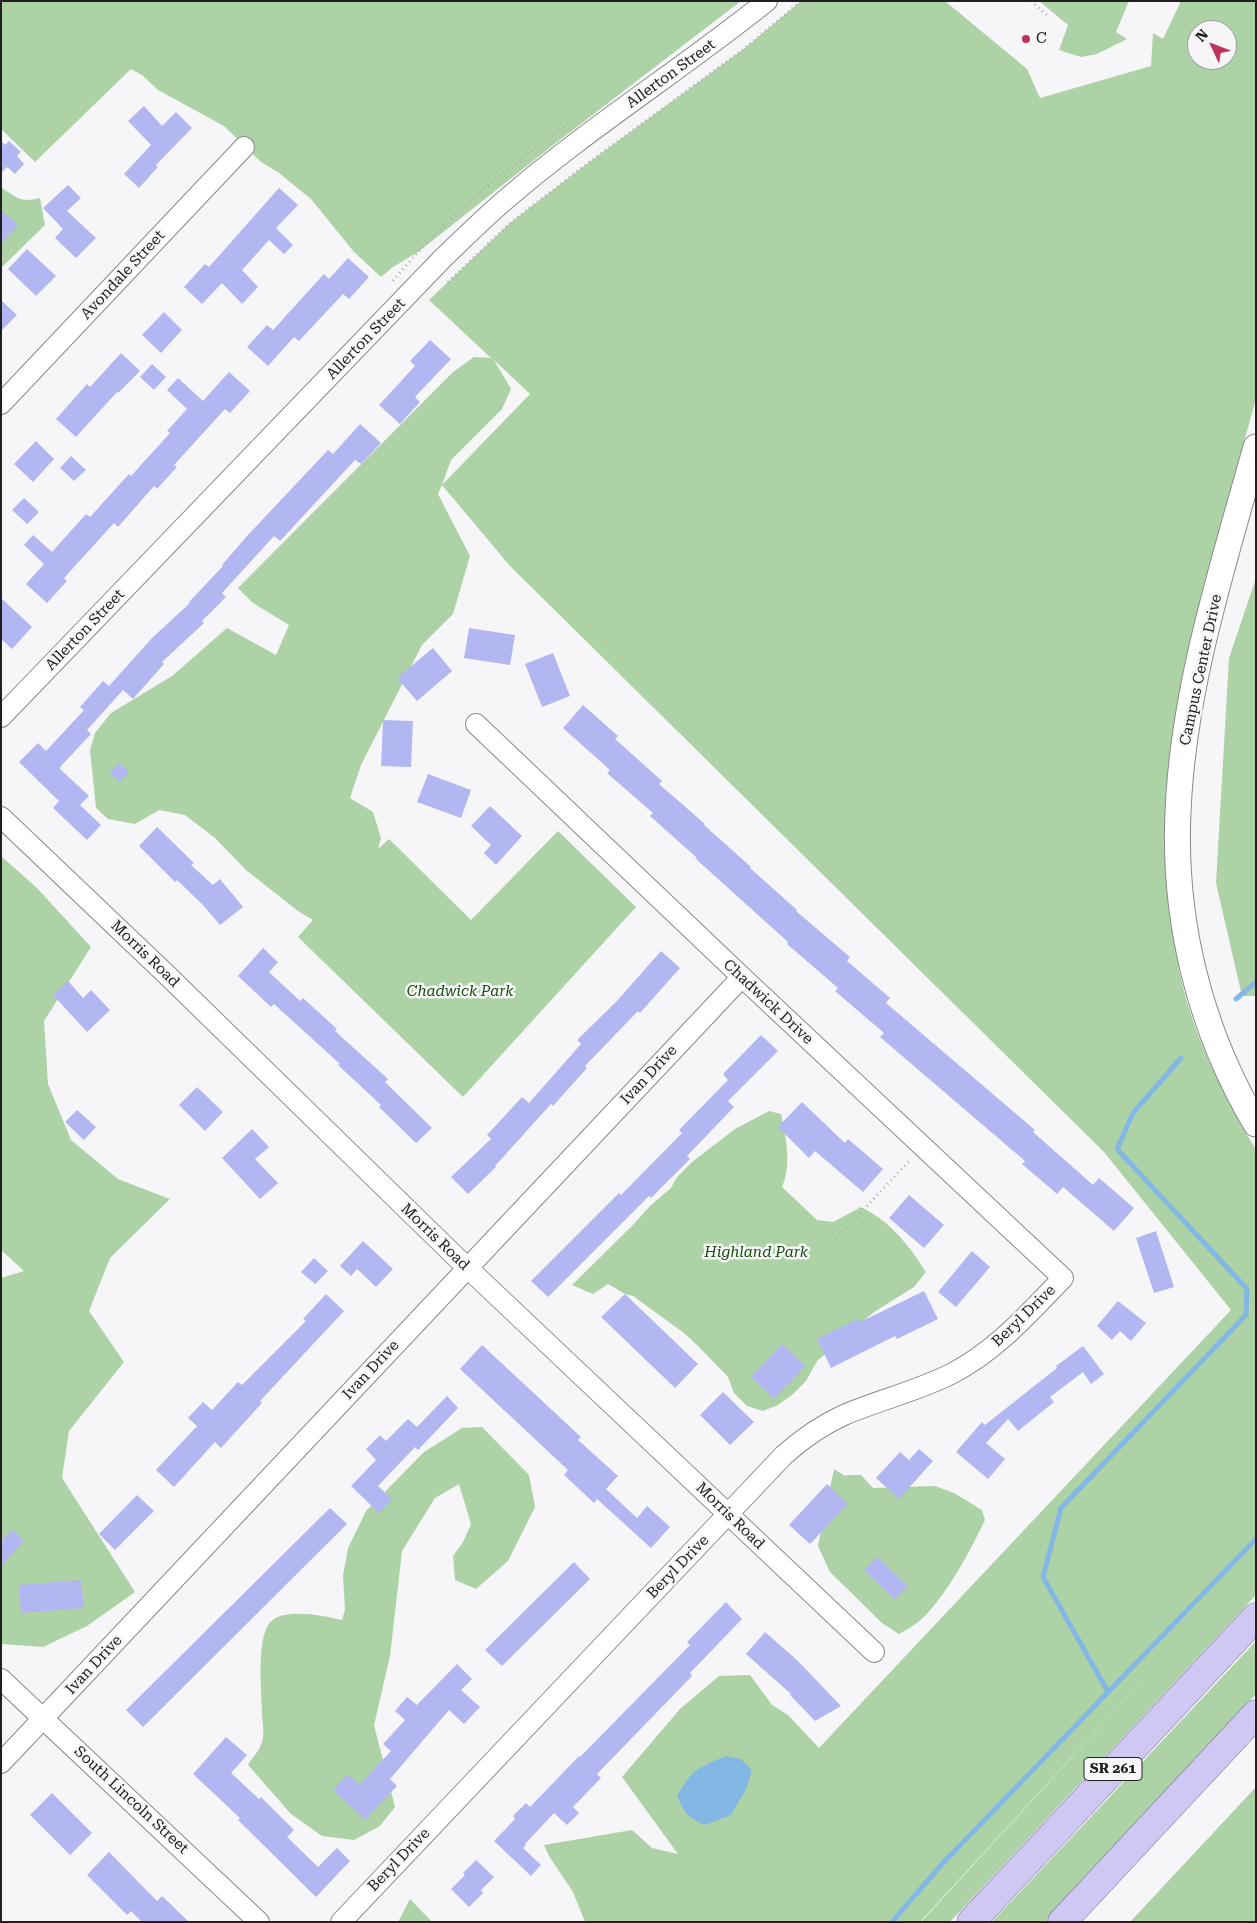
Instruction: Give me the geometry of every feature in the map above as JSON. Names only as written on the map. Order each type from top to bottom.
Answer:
[{"type":"main road","name":"SR 261","points":[[971,1922],[1256,1617]]},
{"type":"main road","points":[[1062,1922],[1256,1714]]},
{"type":"street","name":"Allerton Street","points":[[1,717],[443,258],[504,201],[575,145],[702,52],[767,1]]},
{"type":"street","name":"Avondale Street","points":[[1,404],[244,147]]},
{"type":"street","name":"Campus Center Drive","points":[[1256,447],[1217,589],[1197,672],[1187,727],[1178,812],[1183,918],[1190,960],[1203,1005],[1230,1074],[1256,1124]]},
{"type":"street","name":"Chadwick Drive","points":[[476,724],[1063,1278]]},
{"type":"street","name":"Morris Road","points":[[1,818],[168,976],[467,1268],[874,1652]]},
{"type":"street","name":"Ivan Drive","points":[[1,1763],[742,977]]},
{"type":"street","name":"Beryl Drive","points":[[340,1922],[784,1455],[819,1428],[844,1415],[949,1374],[968,1364],[1009,1334],[1063,1278]]},
{"type":"street","name":"South Lincoln Street","points":[[1,1679],[259,1922]]},
{"type":"path","points":[[442,288],[510,223],[564,180],[745,48],[802,1]]},
{"type":"path","points":[[1030,1],[1049,17]]},
{"type":"path","points":[[836,1238],[915,1154]]},
{"type":"green space","points":[[1,1],[741,1],[418,252],[393,267],[381,277],[354,252],[311,199],[279,173],[261,162],[224,126],[158,90],[142,75],[131,69],[35,162],[1,129]]},
{"type":"green space","name":"Chadwick Park","points":[[801,1],[945,1],[1027,69],[1040,98],[1151,66],[1153,33],[1163,39],[1181,1],[1256,1],[1256,399],[1215,545],[1181,689],[1175,936],[1180,974],[1201,1043],[1232,1108],[1256,1150],[1256,1595],[950,1922],[921,1922],[1172,1648],[920,1922],[585,1922],[573,1892],[549,1856],[544,1845],[632,1830],[652,1848],[678,1854],[622,1777],[680,1709],[719,1676],[750,1675],[772,1705],[788,1715],[819,1748],[1231,1310],[1104,1152],[510,566],[442,485],[438,494],[470,556],[453,614],[422,645],[361,765],[350,798],[373,812],[381,838],[378,849],[389,839],[471,920],[558,831],[636,907],[463,1097],[298,937],[313,920],[298,911],[246,870],[215,838],[185,815],[159,810],[135,824],[108,819],[96,808],[90,750],[95,733],[111,713],[172,676],[227,628],[276,655],[289,625],[253,603],[238,588],[453,372],[474,357],[491,358],[429,300],[510,223],[588,163],[745,48]],"holes":[[[494,360],[530,394],[442,485],[451,460],[502,409],[511,389]]]},
{"type":"green space","points":[[1039,1],[1129,1],[1116,32],[1127,39],[1097,54],[1081,57],[1059,50],[1068,25]]},
{"type":"green space","points":[[1,187],[24,200],[40,198],[45,225],[1,268]]},
{"type":"green space","points":[[1256,578],[1256,996],[1242,996],[1216,883],[1229,658]]},
{"type":"green space","points":[[1,856],[37,888],[91,947],[44,1021],[48,1084],[71,1140],[118,1179],[170,1199],[110,1258],[89,1311],[124,1362],[69,1431],[62,1478],[135,1592],[87,1626],[43,1647],[1,1644],[1,1278],[24,1271],[1,1250]]},
{"type":"green space","name":"Highland Park","points":[[769,1111],[781,1114],[785,1132],[787,1169],[782,1187],[817,1220],[833,1222],[861,1207],[872,1213],[898,1235],[926,1272],[914,1287],[874,1312],[817,1361],[806,1381],[792,1395],[778,1405],[763,1411],[747,1406],[734,1393],[728,1377],[698,1346],[684,1333],[633,1296],[625,1294],[608,1284],[593,1294],[572,1285],[650,1206],[671,1188],[677,1177],[692,1162],[735,1129]]},
{"type":"green space","points":[[482,1427],[529,1475],[535,1507],[508,1561],[476,1589],[455,1580],[453,1556],[463,1542],[471,1524],[459,1484],[435,1498],[402,1551],[390,1656],[374,1725],[395,1807],[380,1826],[354,1840],[322,1836],[291,1814],[248,1765],[260,1748],[263,1738],[261,1662],[264,1635],[268,1625],[274,1619],[289,1614],[308,1614],[342,1620],[345,1609],[343,1576],[348,1548],[366,1511],[424,1452],[462,1428]]},
{"type":"green space","points":[[834,1469],[845,1476],[861,1475],[873,1488],[935,1486],[954,1493],[982,1510],[985,1520],[966,1558],[951,1582],[925,1616],[899,1634],[882,1623],[830,1572],[818,1546]]},
{"type":"green space","points":[[1256,1641],[1256,1694],[1187,1772],[1047,1922],[992,1922]]},
{"type":"green space","points":[[1256,1787],[1256,1922],[1130,1922]]},
{"type":"green space","points":[[410,1899],[432,1922],[398,1922]]},
{"type":"water","points":[[727,1756],[741,1759],[752,1770],[747,1787],[731,1815],[705,1825],[687,1814],[677,1796],[687,1780],[697,1770]]},
{"type":"building","points":[[144,106],[162,126],[176,112],[192,128],[156,165],[158,167],[139,188],[124,174],[151,145],[128,121]]},
{"type":"building","points":[[1,141],[5,145],[9,141],[21,152],[17,156],[24,164],[15,174],[7,167],[1,173]]},
{"type":"building","points":[[68,185],[81,198],[67,211],[96,238],[76,258],[55,238],[63,229],[43,208]]},
{"type":"building","points":[[279,188],[298,205],[276,228],[293,245],[284,254],[269,240],[242,270],[258,287],[242,304],[222,283],[202,304],[184,287],[205,264],[209,267]]},
{"type":"building","points":[[1,210],[18,225],[1,244]]},
{"type":"building","points":[[27,249],[56,276],[36,296],[8,269]]},
{"type":"building","points":[[348,258],[369,277],[349,299],[343,294],[299,341],[294,337],[268,366],[247,347],[267,325],[273,330],[324,274],[329,279]]},
{"type":"building","points":[[1,300],[17,315],[1,331]]},
{"type":"building","points":[[164,312],[182,330],[161,353],[142,335]]},
{"type":"building","points":[[430,340],[451,359],[415,397],[420,402],[400,424],[379,405],[415,366],[410,361]]},
{"type":"building","points":[[121,353],[140,371],[117,392],[76,437],[56,419],[87,384],[90,387]]},
{"type":"building","points":[[152,364],[166,377],[154,390],[140,377]]},
{"type":"building","points":[[229,372],[250,391],[230,413],[225,409],[174,465],[177,467],[157,489],[154,486],[118,527],[114,523],[64,578],[67,581],[47,603],[26,584],[44,564],[24,545],[33,535],[52,552],[86,514],[90,517],[129,474],[131,476],[170,433],[167,431],[187,409],[167,390],[178,378],[203,401]]},
{"type":"building","points":[[360,424],[381,443],[361,464],[355,460],[280,541],[274,536],[222,593],[226,597],[202,621],[204,623],[162,662],[164,664],[133,699],[123,690],[87,730],[91,734],[61,766],[60,769],[89,796],[80,805],[101,825],[87,840],[53,808],[59,801],[19,762],[38,743],[46,751],[84,710],[80,707],[103,681],[109,686],[152,638],[190,603],[247,536],[328,450],[333,454]]},
{"type":"building","points":[[36,441],[54,459],[33,482],[14,464]]},
{"type":"building","points":[[71,456],[86,470],[74,481],[60,468]]},
{"type":"building","points":[[24,498],[39,512],[27,524],[12,510]]},
{"type":"building","points":[[1,598],[32,627],[12,649],[1,639]]},
{"type":"building","points":[[469,628],[515,635],[510,665],[464,658]]},
{"type":"building","points":[[433,648],[452,671],[417,701],[397,678]]},
{"type":"building","points":[[553,653],[570,696],[542,707],[525,664]]},
{"type":"building","points":[[583,705],[618,736],[615,739],[662,781],[659,784],[705,824],[796,911],[850,957],[847,961],[890,998],[886,1003],[1035,1130],[1033,1132],[1093,1185],[1099,1178],[1134,1208],[1114,1231],[1063,1187],[1057,1194],[1022,1164],[1025,1161],[880,1037],[884,1033],[835,991],[838,988],[787,944],[788,942],[650,816],[653,813],[607,773],[610,770],[563,728]]},
{"type":"building","points":[[383,720],[413,721],[411,767],[381,766]]},
{"type":"building","points":[[119,763],[129,772],[119,782],[109,773]]},
{"type":"building","points":[[428,774],[471,790],[461,818],[417,802]]},
{"type":"building","points":[[490,806],[522,836],[496,865],[484,853],[491,845],[471,826]]},
{"type":"building","points":[[157,827],[194,863],[191,865],[213,885],[220,879],[243,907],[220,925],[203,905],[177,880],[175,882],[139,846]]},
{"type":"building","points":[[263,948],[278,962],[269,972],[300,1001],[303,998],[337,1029],[335,1031],[388,1079],[385,1082],[432,1128],[416,1143],[379,1107],[381,1105],[338,1065],[340,1064],[274,1004],[271,1007],[238,976]]},
{"type":"building","points":[[661,951],[680,968],[640,1013],[638,1011],[585,1066],[587,1068],[553,1106],[551,1104],[496,1167],[468,1194],[451,1177],[491,1139],[487,1135],[522,1097],[529,1103],[581,1044],[577,1040],[616,1002]]},
{"type":"building","points":[[68,981],[83,998],[91,990],[110,1010],[87,1032],[53,995]]},
{"type":"building","points":[[761,1035],[778,1051],[728,1101],[734,1107],[687,1156],[690,1159],[651,1198],[649,1196],[548,1297],[531,1281],[619,1193],[621,1195],[682,1133],[679,1130],[728,1080],[723,1074]]},
{"type":"building","points":[[197,1087],[223,1112],[205,1131],[179,1105]]},
{"type":"building","points":[[802,1102],[845,1143],[848,1139],[883,1169],[863,1192],[815,1151],[809,1158],[778,1127]]},
{"type":"building","points":[[77,1110],[96,1127],[84,1140],[65,1122]]},
{"type":"building","points":[[252,1129],[269,1147],[255,1159],[278,1183],[260,1199],[222,1158]]},
{"type":"building","points":[[909,1195],[944,1225],[924,1248],[889,1218]]},
{"type":"building","points":[[1156,1231],[1174,1287],[1154,1293],[1136,1238]]},
{"type":"building","points":[[363,1241],[393,1269],[376,1287],[357,1269],[351,1276],[340,1266]]},
{"type":"building","points":[[972,1251],[990,1267],[956,1307],[938,1292]]},
{"type":"building","points":[[314,1258],[328,1271],[315,1284],[301,1272]]},
{"type":"building","points":[[924,1291],[938,1319],[897,1339],[895,1336],[831,1368],[817,1339],[858,1319],[860,1322]]},
{"type":"building","points":[[326,1294],[344,1311],[260,1401],[262,1403],[221,1448],[215,1442],[174,1487],[156,1470],[197,1426],[188,1418],[203,1402],[212,1410],[238,1382],[242,1385],[306,1321],[303,1319]]},
{"type":"building","points":[[625,1294],[698,1364],[675,1388],[601,1317]]},
{"type":"building","points":[[1118,1301],[1146,1323],[1131,1341],[1120,1331],[1112,1340],[1097,1326]]},
{"type":"building","points":[[782,1344],[805,1366],[774,1399],[751,1377]]},
{"type":"building","points":[[482,1345],[581,1437],[578,1440],[618,1476],[606,1489],[637,1518],[647,1506],[670,1527],[651,1548],[597,1499],[594,1503],[564,1475],[568,1470],[460,1369]]},
{"type":"building","points":[[1083,1346],[1104,1374],[1091,1384],[1083,1372],[1050,1397],[1054,1402],[1018,1431],[1008,1419],[986,1443],[1005,1459],[988,1479],[956,1452],[982,1422],[985,1425]]},
{"type":"building","points":[[723,1392],[754,1422],[730,1445],[700,1415]]},
{"type":"building","points":[[447,1396],[458,1408],[418,1450],[415,1447],[378,1486],[392,1499],[379,1513],[351,1486],[376,1460],[366,1449],[380,1435],[386,1441],[408,1419],[417,1427]]},
{"type":"building","points":[[919,1449],[933,1461],[899,1499],[876,1478],[900,1452],[909,1460]]},
{"type":"building","points":[[827,1484],[848,1504],[810,1544],[789,1525]]},
{"type":"building","points":[[137,1495],[154,1511],[115,1550],[99,1534]]},
{"type":"building","points":[[330,1508],[347,1524],[143,1727],[126,1710]]},
{"type":"building","points":[[12,1530],[24,1541],[1,1566],[1,1541]]},
{"type":"building","points":[[877,1557],[908,1586],[895,1600],[864,1570]]},
{"type":"building","points":[[574,1562],[590,1579],[502,1666],[485,1650]]},
{"type":"building","points":[[81,1580],[84,1608],[21,1613],[19,1585]]},
{"type":"building","points":[[726,1602],[742,1619],[690,1673],[692,1676],[597,1774],[601,1778],[573,1807],[579,1813],[567,1825],[554,1813],[525,1844],[523,1848],[541,1865],[531,1876],[494,1841],[515,1819],[513,1816],[526,1803],[530,1807],[690,1645],[687,1642]]},
{"type":"building","points":[[765,1632],[798,1661],[841,1706],[815,1721],[791,1694],[746,1654]]},
{"type":"building","points":[[457,1664],[472,1679],[461,1690],[480,1707],[464,1724],[449,1710],[390,1779],[397,1786],[365,1820],[333,1790],[348,1774],[359,1785],[391,1751],[383,1744],[405,1720],[395,1711],[407,1697],[417,1705]]},
{"type":"building","points":[[226,1737],[247,1755],[231,1773],[259,1799],[261,1797],[294,1830],[287,1837],[318,1867],[337,1848],[350,1861],[316,1897],[238,1820],[240,1818],[193,1774]]},
{"type":"building","points":[[52,1793],[92,1833],[70,1855],[30,1815]]},
{"type":"building","points":[[109,1852],[157,1901],[162,1896],[189,1922],[142,1922],[131,1911],[127,1915],[87,1875]]},
{"type":"building","points":[[476,1860],[494,1877],[481,1890],[483,1893],[469,1907],[451,1889]]},
{"type":"waterway","points":[[1236,999],[1256,982]]},
{"type":"waterway","points":[[1108,1692],[1043,1577],[1061,1508],[1246,1315],[1247,1289],[1117,1149],[1133,1113],[1181,1058]]},
{"type":"waterway","points":[[892,1922],[942,1864],[1256,1539]]},
{"type":"place","name":"C","points":[[1026,39]]}]
